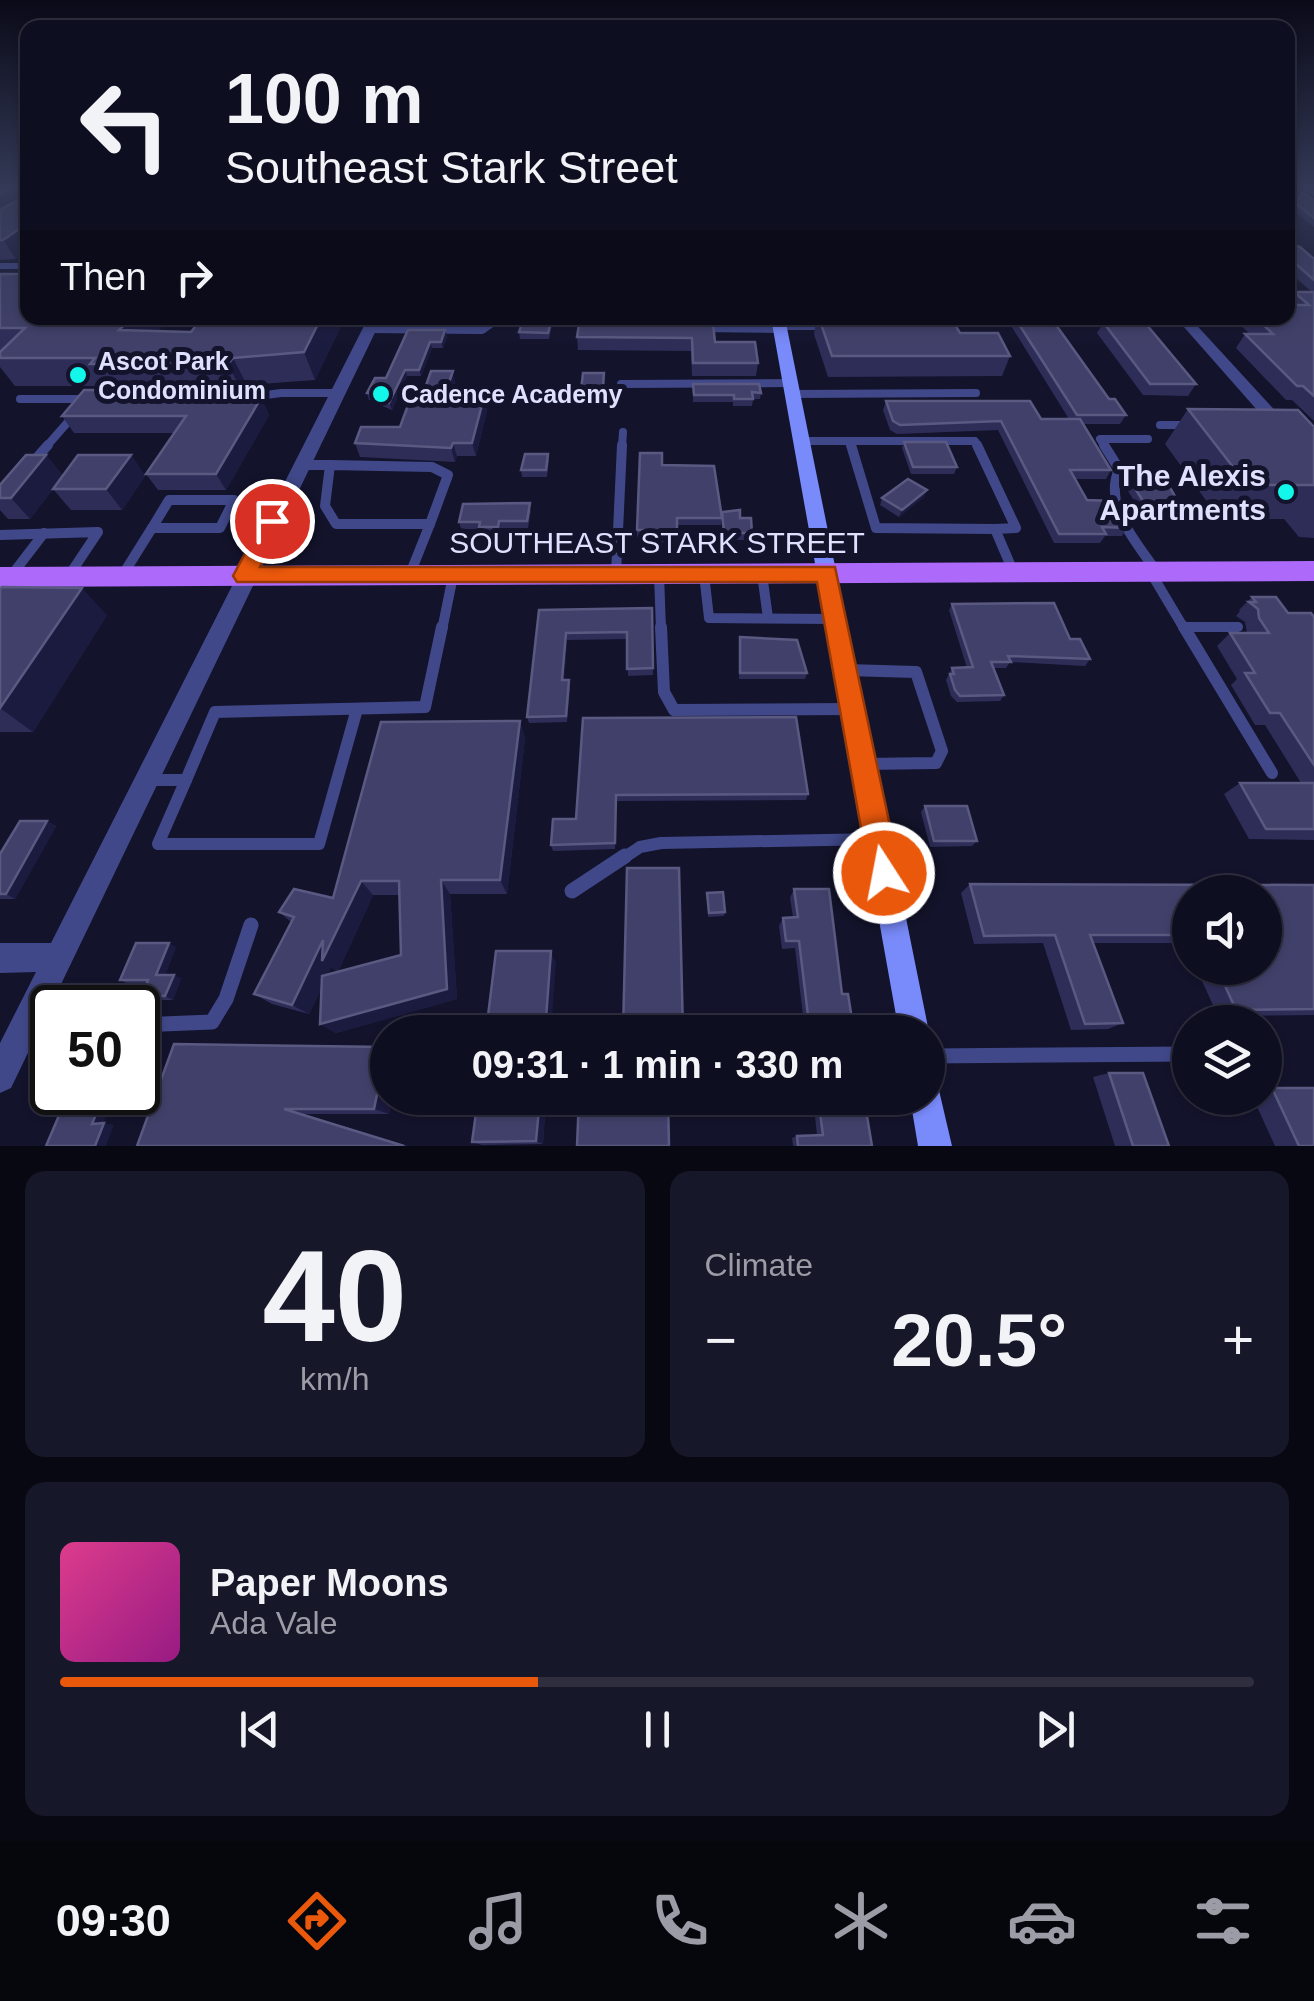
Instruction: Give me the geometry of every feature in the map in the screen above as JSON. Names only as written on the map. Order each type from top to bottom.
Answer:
[{"type":"main road","points":[[780,325],[911,1015]]},
{"type":"main road","name":"SOUTHEAST STARK STREET","points":[[5,577],[1314,571]]},
{"type":"main road","points":[[929,1115],[935,1146]]},
{"type":"street","points":[[51,985],[59,957],[371,325]]},
{"type":"street","points":[[1189,325],[1314,464]]},
{"type":"street","points":[[0,958],[59,957]]},
{"type":"street","points":[[0,1077],[30,1037]]},
{"type":"lane","points":[[403,325],[482,330],[489,325]]},
{"type":"lane","points":[[735,325],[737,339]]},
{"type":"lane","points":[[696,328],[769,325]]},
{"type":"lane","points":[[807,325],[834,326]]},
{"type":"lane","points":[[621,384],[976,394]]},
{"type":"lane","points":[[224,399],[336,393]]},
{"type":"lane","points":[[20,399],[108,399]]},
{"type":"lane","points":[[25,471],[88,399]]},
{"type":"lane","points":[[1160,425],[1200,425]]},
{"type":"lane","points":[[1259,425],[1304,432]]},
{"type":"lane","points":[[616,575],[623,432]]},
{"type":"lane","points":[[1148,439],[1100,439],[1120,469],[1112,480],[1117,506],[1184,627],[1272,772]]},
{"type":"lane","points":[[802,441],[850,441],[975,441],[1016,528],[876,528],[850,441]]},
{"type":"lane","points":[[300,465],[444,470],[448,475],[410,575]]},
{"type":"lane","points":[[330,465],[325,506],[336,524],[430,524]]},
{"type":"lane","points":[[121,577],[169,500],[234,500],[220,528],[152,528]]},
{"type":"lane","points":[[995,529],[1013,572]]},
{"type":"lane","points":[[0,535],[98,532],[68,577]]},
{"type":"lane","points":[[5,577],[44,533]]},
{"type":"lane","points":[[660,574],[664,692],[668,703],[681,711],[853,709]]},
{"type":"lane","points":[[704,574],[706,616],[710,618],[835,619]]},
{"type":"lane","points":[[762,574],[768,618]]},
{"type":"lane","points":[[357,709],[318,844],[158,844],[216,712],[425,707],[453,575]]},
{"type":"lane","points":[[1184,627],[1238,626]]},
{"type":"lane","points":[[845,670],[916,672],[942,751],[936,763],[863,764]]},
{"type":"lane","points":[[145,780],[186,780]]},
{"type":"lane","points":[[572,890],[640,847],[661,843],[878,840]]},
{"type":"lane","points":[[160,1025],[212,1022],[226,999],[251,925]]},
{"type":"lane","points":[[945,1056],[1172,1054]]},
{"type":"building","points":[[1295,246],[1314,259],[1314,280],[1295,263]]},
{"type":"building","points":[[0,274],[20,274],[20,325],[124,325],[119,330],[191,332],[196,325],[318,325],[304,352],[233,358],[228,364],[90,364],[95,358],[0,358],[0,352],[25,328],[0,328]]},
{"type":"building","points":[[1295,292],[1314,292],[1314,396],[1303,386],[1297,386],[1245,334],[1273,334],[1263,325],[1295,325],[1295,305],[1309,305]]},
{"type":"building","points":[[522,325],[550,325],[548,333],[519,332]]},
{"type":"building","points":[[579,325],[713,325],[715,342],[755,342],[758,363],[693,363],[692,338],[577,337]]},
{"type":"building","points":[[821,325],[955,325],[960,333],[998,333],[1010,356],[832,356]]},
{"type":"building","points":[[1019,325],[1056,325],[1109,399],[1115,399],[1126,415],[1077,415]]},
{"type":"building","points":[[1105,325],[1147,325],[1196,384],[1150,384]]},
{"type":"building","points":[[408,330],[445,330],[441,342],[430,342],[419,370],[405,370],[389,403],[377,398],[379,394],[367,393],[375,378],[386,378]]},
{"type":"building","points":[[431,371],[453,371],[444,397],[484,397],[472,443],[453,443],[451,448],[355,443],[361,427],[400,427],[411,397],[422,397]]},
{"type":"building","points":[[583,373],[604,373],[602,399],[580,399]]},
{"type":"building","points":[[693,384],[759,384],[761,393],[752,392],[753,399],[694,395]]},
{"type":"building","points":[[84,390],[225,390],[220,398],[261,398],[216,474],[146,474],[186,416],[62,416]]},
{"type":"building","points":[[886,401],[1030,401],[1041,419],[1080,419],[1111,470],[1070,470],[1087,500],[1113,501],[1127,528],[1102,527],[1106,534],[1059,534],[1001,421],[900,425],[893,421]]},
{"type":"building","points":[[1188,409],[1298,410],[1314,427],[1314,485],[1270,485],[1259,476],[1240,476]]},
{"type":"building","points":[[904,442],[946,442],[957,467],[913,467]]},
{"type":"building","points":[[640,453],[662,453],[662,465],[714,466],[722,518],[677,518],[677,536],[645,536],[645,530],[637,530]]},
{"type":"building","points":[[525,454],[548,454],[546,470],[521,470]]},
{"type":"building","points":[[26,455],[46,455],[11,498],[0,498],[0,485]]},
{"type":"building","points":[[78,455],[131,455],[106,489],[53,489]]},
{"type":"building","points":[[908,479],[927,490],[902,510],[882,498]]},
{"type":"building","points":[[1129,479],[1165,479],[1184,512],[1150,512]]},
{"type":"building","points":[[530,503],[527,521],[499,521],[498,527],[459,522],[463,504]]},
{"type":"building","points":[[740,510],[740,518],[751,518],[752,533],[724,533],[722,512]]},
{"type":"building","points":[[82,588],[0,708],[0,589]]},
{"type":"building","points":[[1252,597],[1276,597],[1288,613],[1311,613],[1314,617],[1314,765],[1280,713],[1270,713],[1245,673],[1255,673],[1230,633],[1269,633],[1258,609],[1249,602],[1256,602]]},
{"type":"building","points":[[1054,603],[1070,639],[1080,639],[1090,659],[1008,656],[1011,662],[991,662],[1004,695],[960,696],[950,674],[954,674],[952,668],[973,667],[952,604]]},
{"type":"building","points":[[652,608],[653,668],[627,669],[627,632],[566,633],[562,680],[569,680],[566,716],[527,717],[539,610]]},
{"type":"building","points":[[740,637],[797,640],[807,673],[740,673]]},
{"type":"building","points":[[796,717],[808,794],[616,795],[615,843],[551,845],[553,819],[576,819],[583,718]]},
{"type":"building","points":[[520,721],[500,880],[441,880],[447,989],[320,1024],[322,976],[401,955],[399,881],[361,881],[322,961],[323,940],[292,1005],[254,994],[294,917],[279,912],[294,889],[333,898],[381,722]]},
{"type":"building","points":[[1240,783],[1314,783],[1314,829],[1266,829]]},
{"type":"building","points":[[925,806],[967,806],[977,841],[934,841]]},
{"type":"building","points":[[20,821],[47,821],[6,894],[0,894],[0,854]]},
{"type":"building","points":[[627,868],[679,868],[683,1015],[623,1015]]},
{"type":"building","points":[[970,884],[1172,885],[1172,935],[1090,935],[1123,1023],[1085,1024],[1055,935],[984,936]]},
{"type":"building","points":[[1282,885],[1314,885],[1314,1009],[1234,1005],[1225,985],[1282,985]]},
{"type":"building","points":[[794,889],[829,889],[842,994],[848,994],[851,1015],[808,1015],[799,941],[786,941],[783,918],[798,917]]},
{"type":"building","points":[[723,892],[725,912],[709,913],[707,893]]},
{"type":"building","points":[[136,943],[169,943],[156,975],[174,975],[165,996],[160,996],[160,985],[146,985],[148,980],[120,980]]},
{"type":"building","points":[[496,951],[551,951],[546,1015],[488,1015]]},
{"type":"building","points":[[174,1044],[370,1047],[370,1109],[284,1109],[404,1146],[137,1146],[148,1115],[160,1115],[160,1083]]},
{"type":"building","points":[[1109,1073],[1143,1073],[1169,1146],[1133,1146]]},
{"type":"building","points":[[1282,1088],[1314,1088],[1314,1146],[1299,1146],[1282,1109]]},
{"type":"building","points":[[59,1115],[96,1115],[92,1124],[104,1123],[95,1146],[46,1146]]},
{"type":"building","points":[[476,1115],[538,1115],[536,1141],[472,1142]]},
{"type":"building","points":[[578,1115],[668,1115],[669,1146],[577,1146]]},
{"type":"building","points":[[820,1115],[867,1115],[872,1146],[798,1146],[797,1136],[823,1135]]},
{"type":"place","name":"Ascot Park Condominium","points":[[78,375]]},
{"type":"place","name":"Cadence Academy","points":[[381,394]]},
{"type":"place","name":"The Alexis Apartments","points":[[1286,492]]},
{"type":"route","points":[[272,521],[245,576],[826,574],[884,873]]}]
